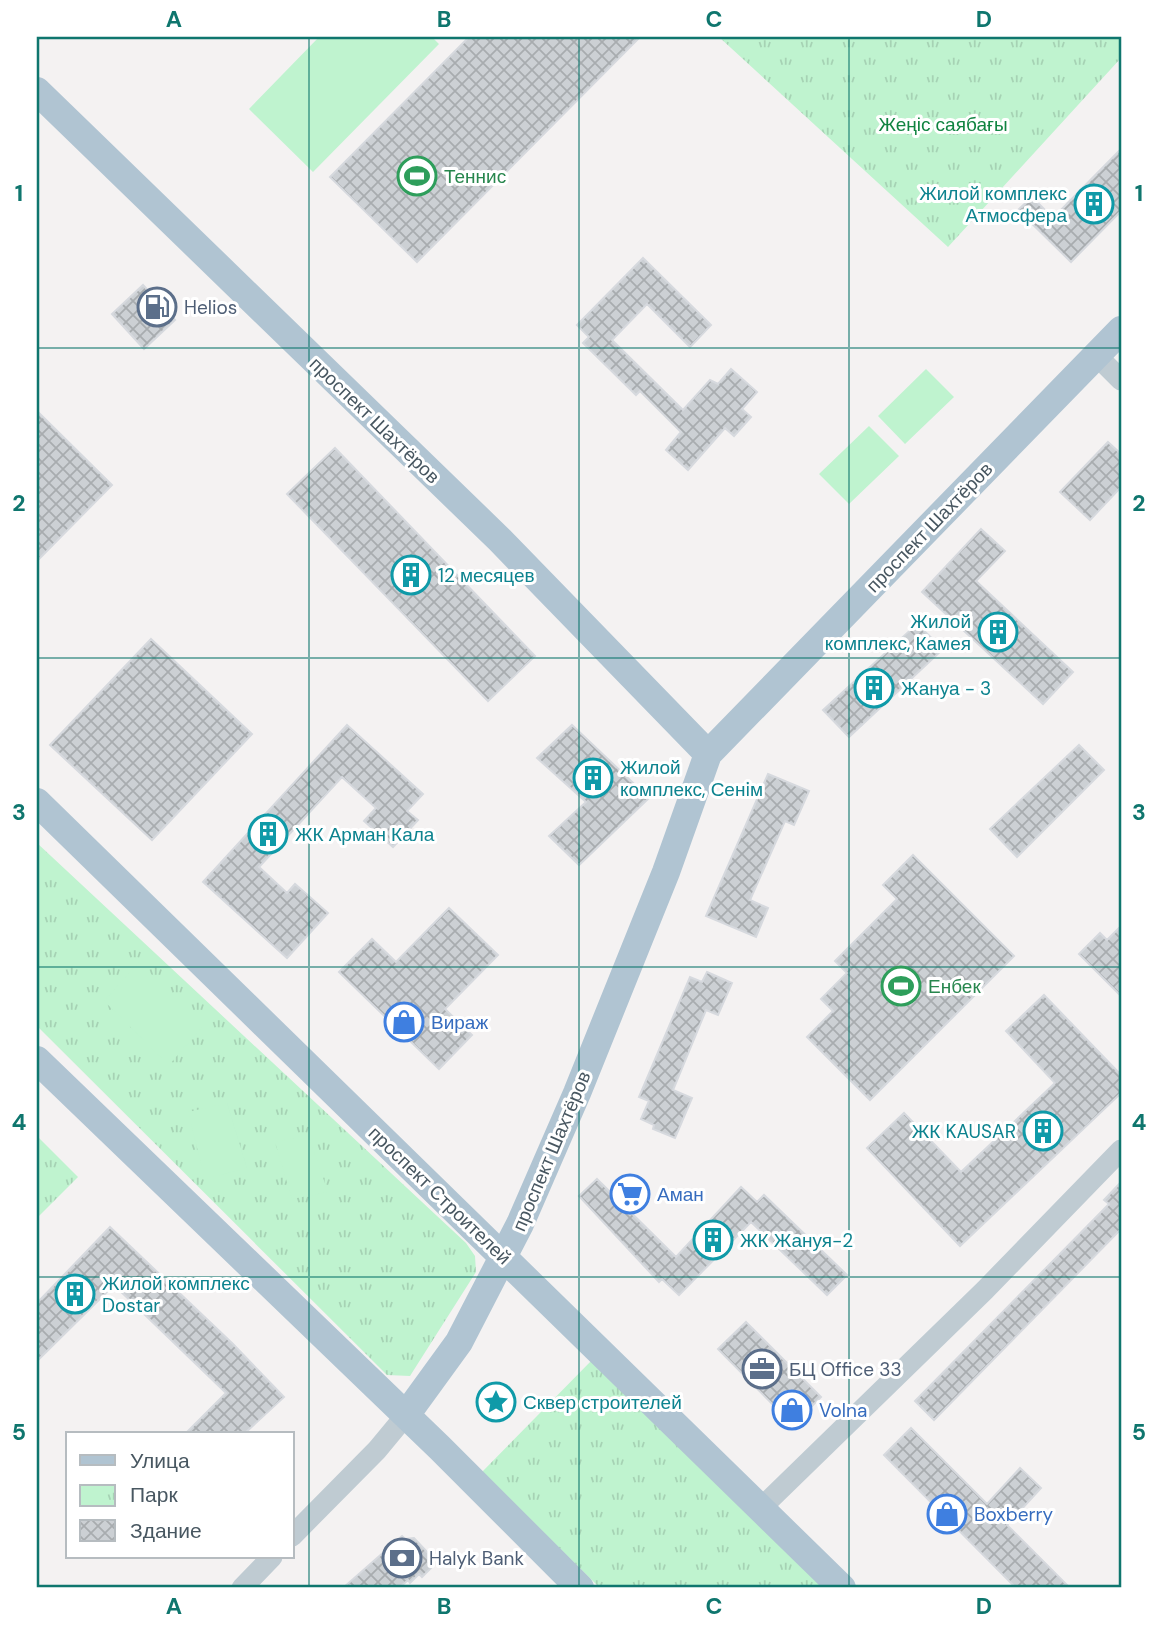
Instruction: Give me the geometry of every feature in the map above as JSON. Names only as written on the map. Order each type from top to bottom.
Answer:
[{"type":"main road","name":"проспект Шахтёров","points":[[37,91],[500,540],[708,754]]},
{"type":"main road","name":"проспект Шахтёров","points":[[406,1416],[459,1342],[520,1224],[577,1093],[666,872],[708,754],[1121,330]]},
{"type":"main road","name":"проспект Строителей","points":[[37,802],[842,1588]]},
{"type":"main road","points":[[37,1060],[580,1588]]},
{"type":"street","points":[[1096,355],[1121,380]]},
{"type":"street","points":[[761,1508],[985,1290],[1121,1150]]},
{"type":"street","name":"проспект Шахтёров","points":[[294,1534],[377,1450],[406,1416]]},
{"type":"street","points":[[242,1588],[271,1558]]},
{"type":"green space","points":[[319,37],[432,37],[439,44],[313,172],[249,109]]},
{"type":"green space","name":"Жеңіс саябағы","points":[[719,37],[1121,37],[1121,58],[948,247]]},
{"type":"green space","points":[[926,369],[954,397],[905,444],[878,416]]},
{"type":"green space","points":[[869,426],[899,456],[849,504],[819,474]]},
{"type":"green space","points":[[37,843],[466,1243],[475,1256],[476,1272],[410,1376],[387,1375],[37,1026]]},
{"type":"green space","points":[[139,962],[203,1026],[169,1065],[104,1001]]},
{"type":"green space","points":[[227,1103],[247,1168],[205,1179],[188,1112]]},
{"type":"green space","points":[[308,1135],[328,1192],[292,1199],[275,1142]]},
{"type":"green space","points":[[37,1136],[78,1177],[37,1218]]},
{"type":"green space","points":[[592,1360],[825,1588],[600,1588],[482,1472]]},
{"type":"building","points":[[469,37],[640,37],[417,262],[330,177]]},
{"type":"building","name":"Жилой комплекс Атмосфера","points":[[1121,149],[1121,211],[1071,262],[1018,210],[1032,197],[1053,218]]},
{"type":"building","points":[[643,258],[711,325],[690,347],[647,304],[612,340],[683,410],[710,380],[718,384],[731,369],[757,392],[742,409],[751,417],[734,436],[725,428],[688,470],[666,450],[681,432],[640,391],[636,395],[583,343],[589,337],[577,325]]},
{"type":"building","points":[[143,285],[175,320],[144,349],[112,314]]},
{"type":"building","points":[[37,411],[112,485],[37,561]]},
{"type":"building","points":[[1108,442],[1121,454],[1121,487],[1090,520],[1060,492]]},
{"type":"building","name":"12 месяцев","points":[[335,448],[535,656],[488,701],[287,494]]},
{"type":"building","name":"Жилой комплекс, Камея","points":[[981,529],[1005,551],[976,581],[1073,672],[1043,704],[922,592]]},
{"type":"building","name":"Жануа - 3","points":[[917,624],[943,649],[849,737],[823,710]]},
{"type":"building","points":[[151,639],[252,734],[152,840],[50,745]]},
{"type":"building","name":"ЖК Арман Кала","points":[[347,725],[423,794],[407,811],[418,820],[393,847],[364,821],[376,808],[342,777],[259,867],[287,893],[295,884],[328,913],[287,958],[203,882]]},
{"type":"building","name":"Жилой комплекс, Сенiм","points":[[572,725],[649,798],[579,865],[549,836],[586,802],[537,758]]},
{"type":"building","points":[[1079,745],[1104,770],[1017,857],[990,829]]},
{"type":"building","points":[[768,774],[809,791],[794,825],[785,821],[750,900],[768,908],[756,937],[706,916]]},
{"type":"building","points":[[913,855],[1014,956],[870,1100],[807,1037],[833,1011],[821,999],[847,973],[835,961],[897,899],[883,885]]},
{"type":"building","points":[[449,908],[498,955],[445,1009],[472,1035],[439,1069],[339,972],[372,939],[396,962]]},
{"type":"building","points":[[1121,926],[1121,996],[1079,954],[1100,933],[1107,940]]},
{"type":"building","points":[[707,972],[732,983],[718,1015],[706,1010],[673,1090],[692,1098],[675,1138],[653,1129],[654,1125],[641,1119],[649,1101],[639,1097],[690,977],[702,982]]},
{"type":"building","name":"ЖК KAUSAR","points":[[1044,995],[1121,1075],[1121,1093],[960,1246],[867,1148],[904,1113],[961,1172],[1055,1083],[1006,1031]]},
{"type":"building","name":"ЖК Жануя-2","points":[[597,1179],[676,1257],[741,1187],[757,1202],[764,1195],[847,1275],[827,1295],[751,1222],[679,1295],[662,1279],[659,1282],[579,1196]]},
{"type":"building","points":[[1121,1182],[1121,1229],[934,1420],[915,1401],[1109,1204],[1104,1200]]},
{"type":"building","name":"Жилой комплекс Dostar","points":[[110,1227],[233,1344],[284,1397],[246,1432],[187,1432],[226,1393],[114,1285],[37,1361],[37,1303]]},
{"type":"building","points":[[746,1322],[821,1397],[793,1425],[718,1349]]},
{"type":"building","points":[[911,1428],[987,1504],[1020,1468],[1041,1488],[1007,1525],[1070,1588],[1016,1588],[884,1455]]},
{"type":"building","points":[[402,1536],[405,1539],[414,1538],[428,1553],[428,1562],[432,1567],[422,1577],[419,1574],[410,1583],[408,1580],[399,1588],[343,1588]]},
{"type":"place","name":"Теннис","points":[[417,176]]},
{"type":"place","name":"Жилой комплекс Атмосфера","points":[[1094,204]]},
{"type":"place","name":"Helios","points":[[157,307]]},
{"type":"place","name":"12 месяцев","points":[[411,575]]},
{"type":"place","name":"Жилой комплекс, Камея","points":[[998,632]]},
{"type":"place","name":"Жануа - 3","points":[[874,688]]},
{"type":"place","name":"Жилой комплекс, Сенiм","points":[[593,778]]},
{"type":"place","name":"ЖК Арман Кала","points":[[268,834]]},
{"type":"place","name":"Енбек","points":[[901,986]]},
{"type":"place","name":"Вираж","points":[[404,1022]]},
{"type":"place","name":"ЖК KAUSAR","points":[[1043,1131]]},
{"type":"place","name":"Аман","points":[[630,1194]]},
{"type":"place","name":"ЖК Жануя-2","points":[[713,1240]]},
{"type":"place","name":"Жилой комплекс Dostar","points":[[75,1294]]},
{"type":"place","name":"БЦ Office 33","points":[[762,1369]]},
{"type":"place","name":"Сквер строителей","points":[[496,1402]]},
{"type":"place","name":"Volna","points":[[792,1410]]},
{"type":"place","name":"Boxberry","points":[[947,1514]]},
{"type":"place","name":"Halyk Bank","points":[[402,1558]]}]
